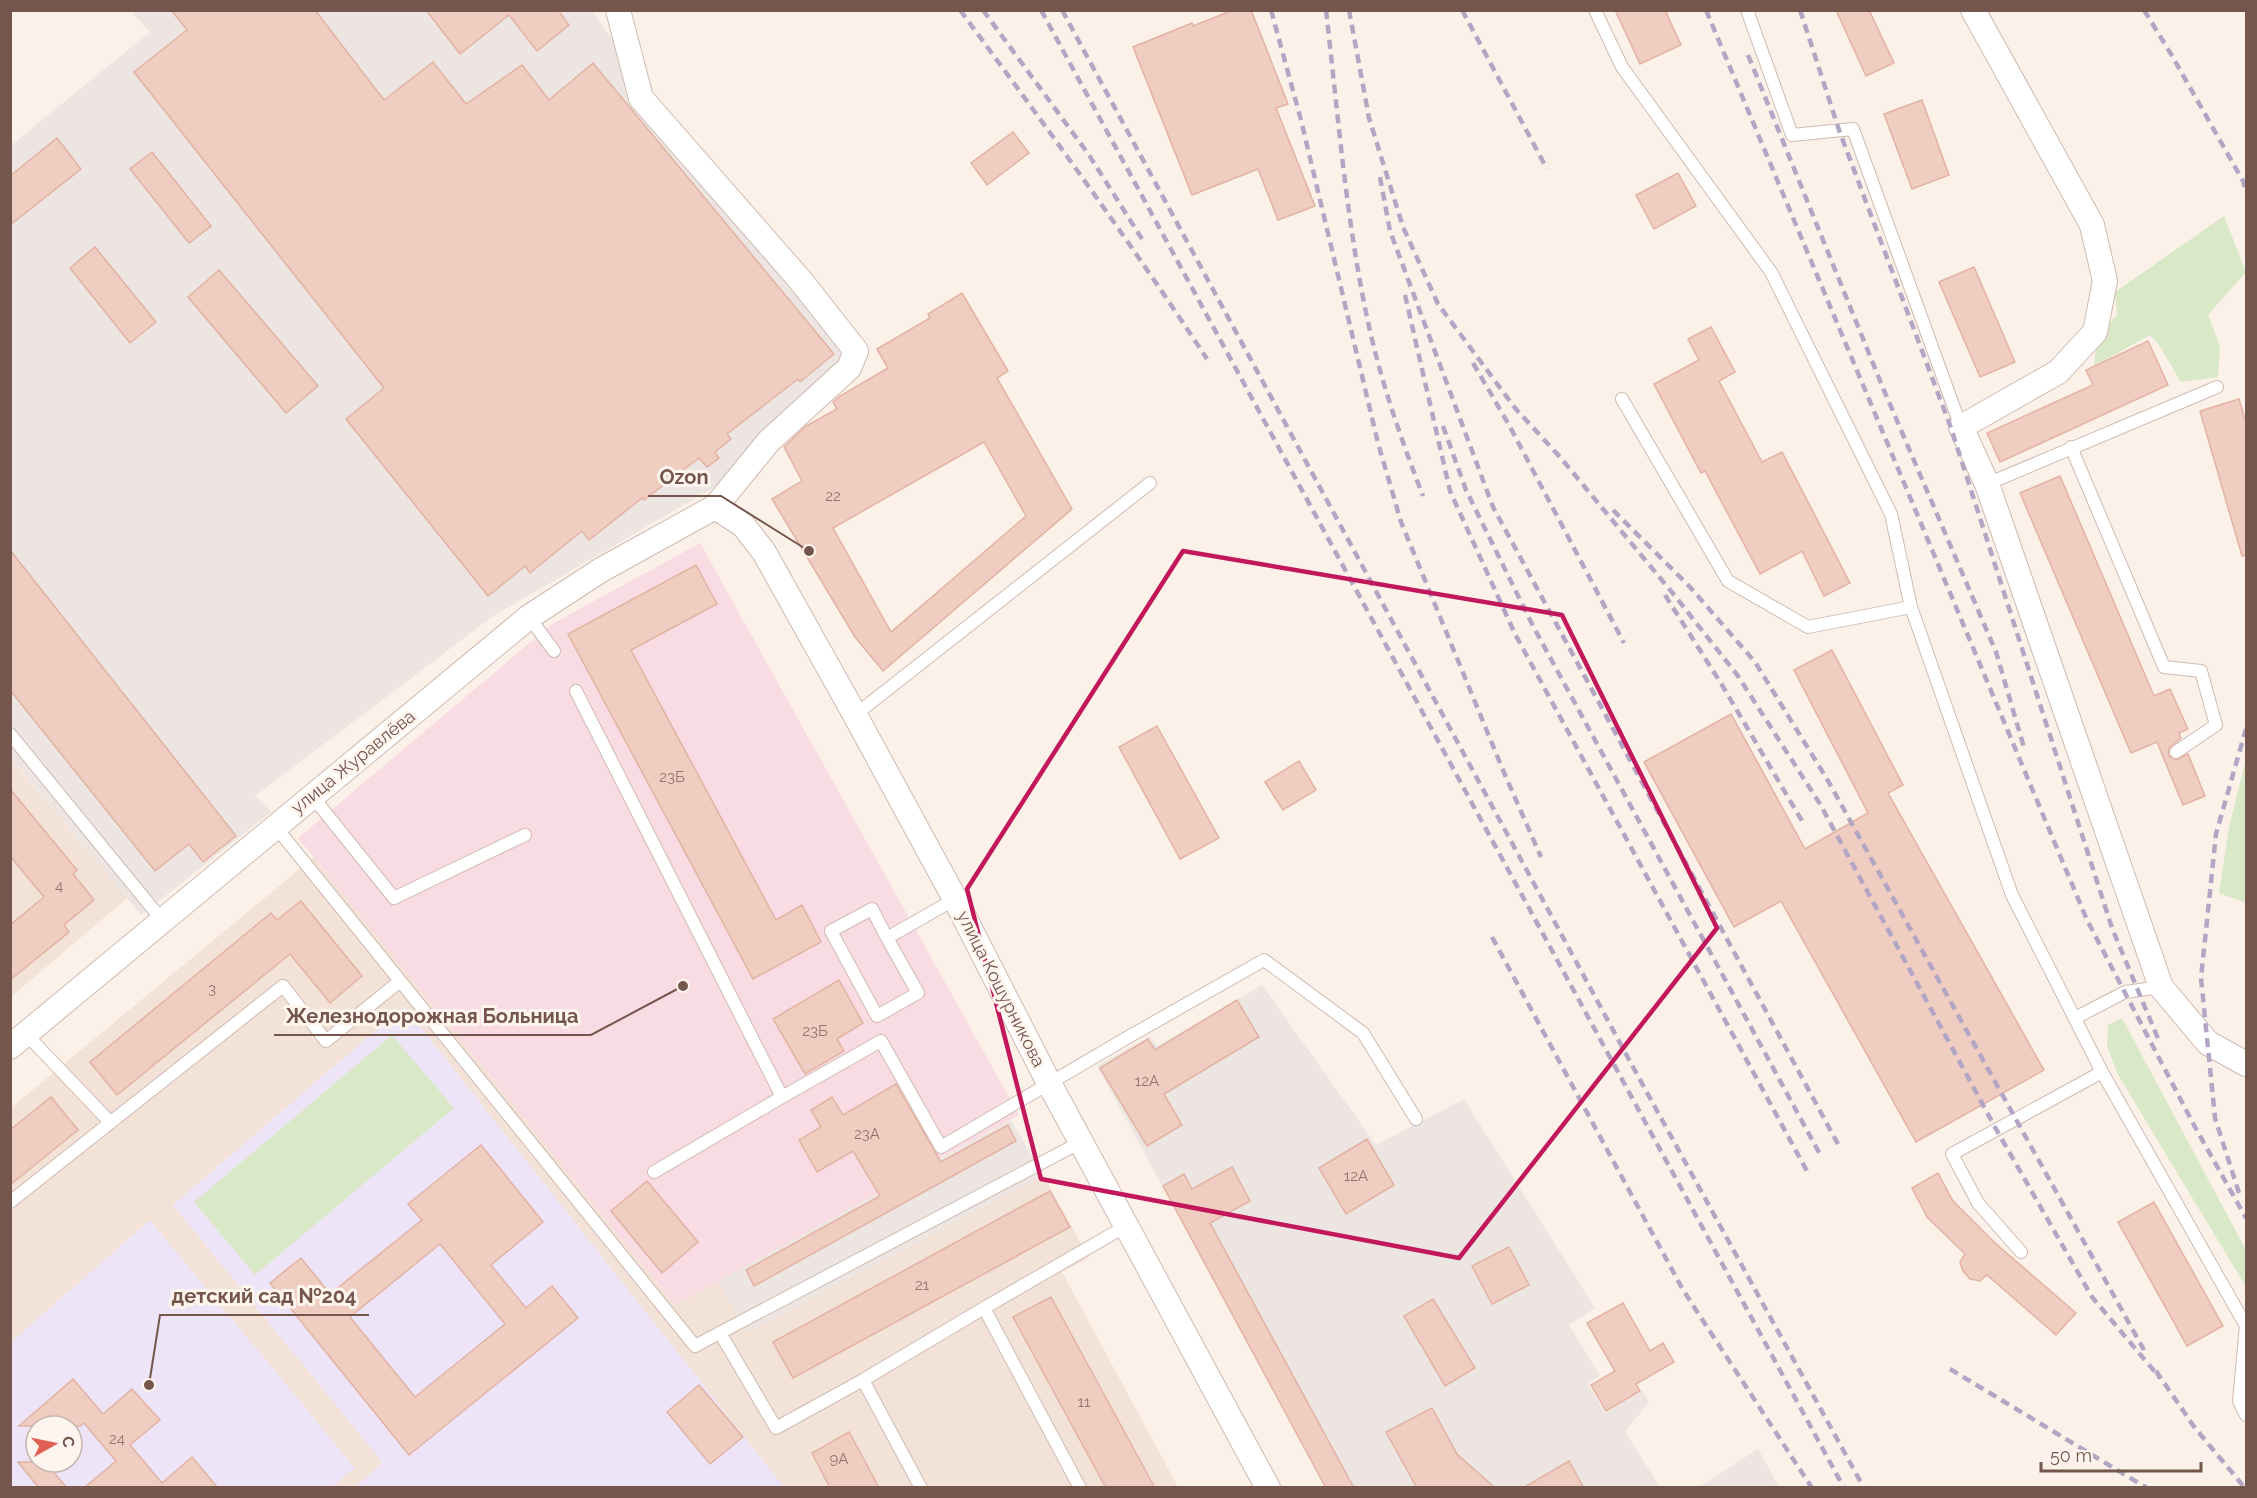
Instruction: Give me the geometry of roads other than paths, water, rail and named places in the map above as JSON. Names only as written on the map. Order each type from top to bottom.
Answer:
[{"type":"street","points":[[618,10],[641,98],[801,281],[856,351],[849,368],[769,441],[715,507]]},
{"type":"street","points":[[1973,10],[2092,225],[2105,281],[2095,332],[2058,372],[1960,427],[1987,484],[2161,987],[2208,1043],[2247,1065]]},
{"type":"street","name":"улица Журавлёва","points":[[18,1041],[529,617],[601,570],[715,507]]},
{"type":"street","name":"улица Кошурникова","points":[[715,507],[743,525],[764,552],[955,899],[1049,1083],[1268,1488]]},
{"type":"lane","points":[[1596,10],[1622,68],[1771,272],[1891,514],[1911,607],[2012,895],[2102,1071],[2246,1326],[2239,1401],[2247,1415]]},
{"type":"lane","points":[[1747,10],[1792,135],[1853,129],[1960,427]]},
{"type":"lane","points":[[1987,484],[2217,387]]},
{"type":"lane","points":[[1622,399],[1728,580],[1808,627],[1911,607]]},
{"type":"lane","points":[[2071,447],[2164,667],[2201,672],[2216,725],[2176,752]]},
{"type":"lane","points":[[855,715],[1150,483]]},
{"type":"lane","points":[[529,617],[554,651]]},
{"type":"lane","points":[[576,691],[782,1097]]},
{"type":"lane","points":[[10,734],[162,920]]},
{"type":"lane","points":[[312,796],[394,898],[525,835]]},
{"type":"lane","points":[[275,826],[695,1346],[1081,1142]]},
{"type":"lane","points":[[887,938],[955,899]]},
{"type":"lane","points":[[872,909],[887,938],[918,993],[877,1016],[831,931],[872,909]]},
{"type":"lane","points":[[654,1172],[881,1041],[940,1147],[1264,960],[1363,1033],[1416,1119]]},
{"type":"lane","points":[[10,1202],[284,986],[326,1041],[400,981]]},
{"type":"lane","points":[[2074,1018],[2125,992],[2161,987]]},
{"type":"lane","points":[[18,1041],[110,1122]]},
{"type":"lane","points":[[2021,1252],[1978,1203],[1952,1154],[2102,1071]]},
{"type":"lane","points":[[720,1333],[776,1428],[1126,1226]]},
{"type":"lane","points":[[984,1308],[1080,1488]]},
{"type":"lane","points":[[862,1380],[921,1488]]},
{"type":"railway","points":[[960,10],[1086,183],[1207,359]]},
{"type":"railway","points":[[983,10],[1089,155],[1142,239]]},
{"type":"railway","points":[[1041,10],[1844,1488]]},
{"type":"railway","points":[[1062,10],[1633,1067],[1864,1488]]},
{"type":"railway","points":[[1271,10],[1301,120],[1378,443],[1401,522],[1541,857]]},
{"type":"railway","points":[[1326,10],[1348,206],[1360,284],[1392,410],[1423,496]]},
{"type":"railway","points":[[1349,10],[1369,118],[1403,227],[1438,304],[1515,408],[1560,457],[1738,676],[1820,804],[1996,1129],[2092,1297],[2160,1378]]},
{"type":"railway","points":[[1462,10],[1547,169]]},
{"type":"railway","points":[[1706,10],[2087,920],[2195,1127],[2246,1218]]},
{"type":"railway","points":[[1800,10],[1839,130],[1951,428],[2112,928],[2159,1041]]},
{"type":"railway","points":[[2144,10],[2243,181],[2246,191]]},
{"type":"railway","points":[[1748,55],[1883,388],[1996,652],[2025,751]]},
{"type":"railway","points":[[1380,177],[1390,231],[1493,507],[1839,1146]]},
{"type":"railway","points":[[1405,295],[1450,491],[1515,634],[1808,1173]]},
{"type":"railway","points":[[1473,363],[1509,425],[1624,643]]},
{"type":"railway","points":[[1443,426],[1466,490],[1533,626],[1822,1158]]},
{"type":"railway","points":[[1613,510],[1690,587],[1755,662],[1827,779],[2144,1350]]},
{"type":"railway","points":[[1665,595],[1722,685],[1802,821]]},
{"type":"railway","points":[[2239,1193],[2215,1118],[2201,978],[2216,834],[2246,729]]},
{"type":"railway","points":[[1492,937],[1683,1290],[1812,1488]]},
{"type":"railway","points":[[1950,1369],[2147,1488]]},
{"type":"railway","points":[[2156,1371],[2195,1428],[2245,1488]]},
{"type":"place","name":"Ozon","points":[[809,551]]},
{"type":"place","name":"Железнодорожная Больница","points":[[683,986]]},
{"type":"place","name":"детский сад №204","points":[[149,1385]]}]
